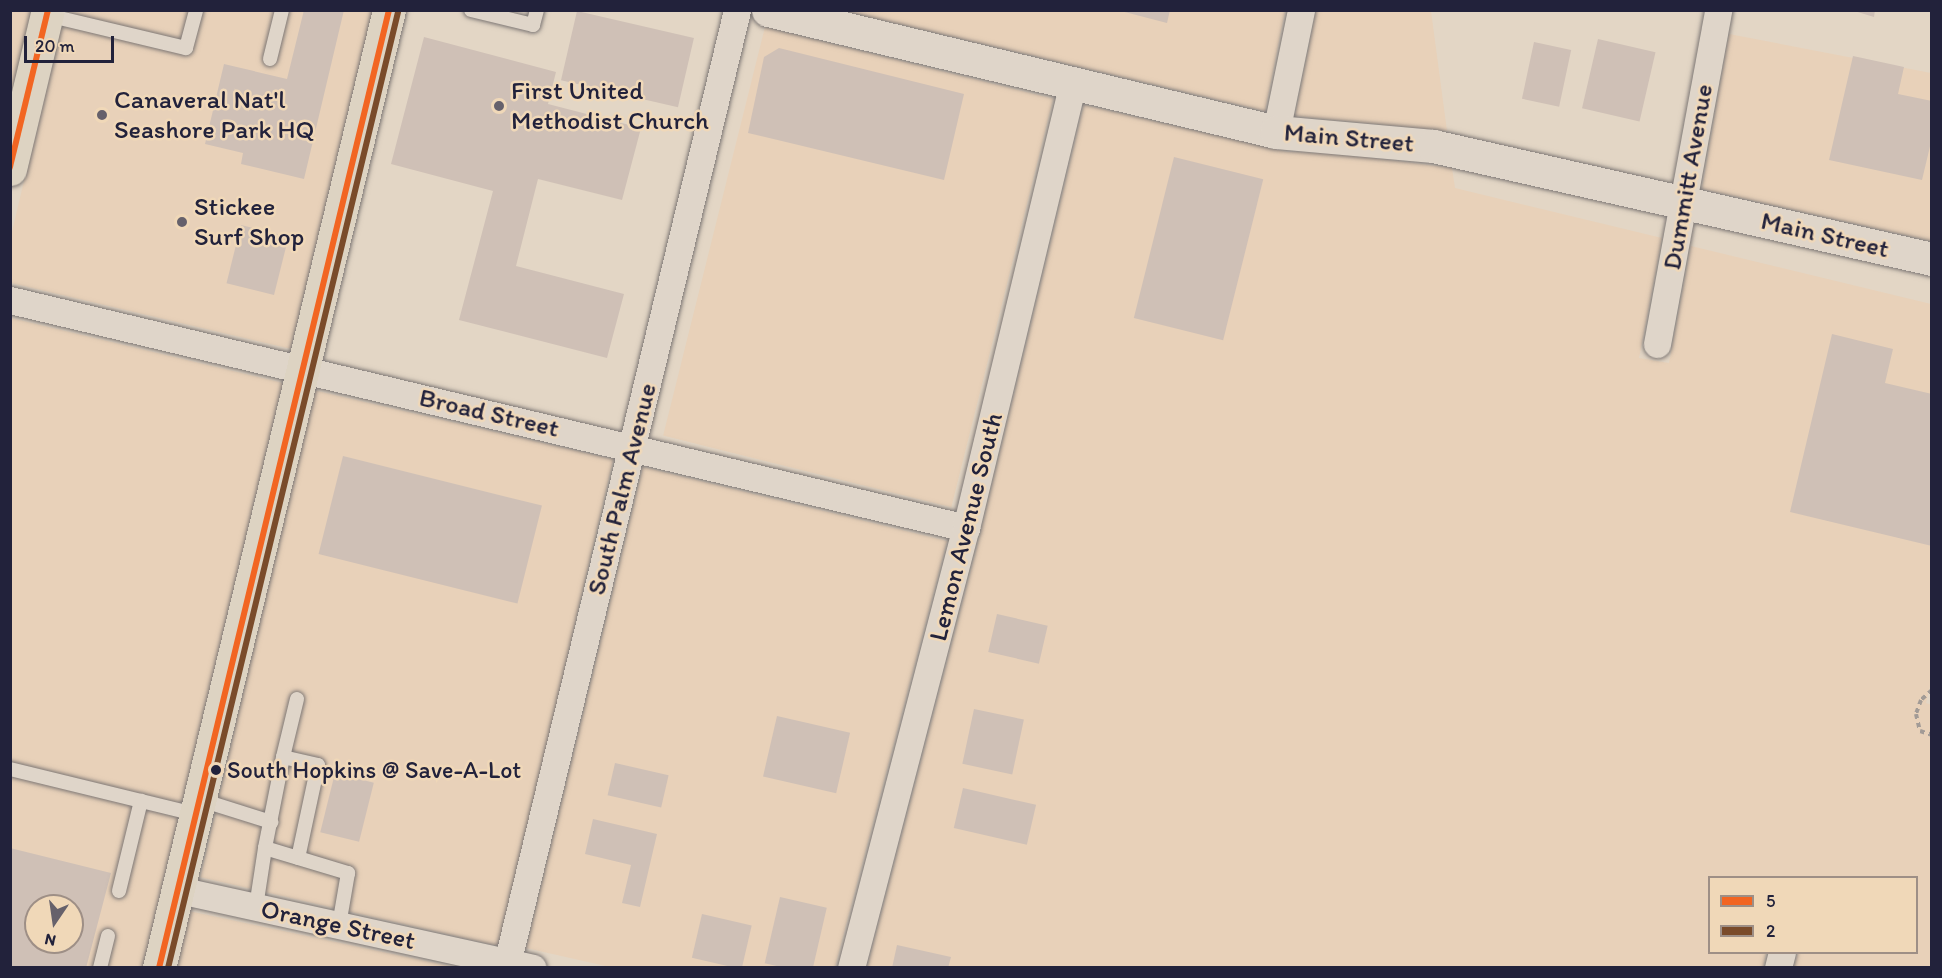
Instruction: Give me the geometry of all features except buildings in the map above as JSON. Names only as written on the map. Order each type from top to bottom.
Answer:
[{"type":"main road","points":[[159,968],[389,10]]},
{"type":"main road","points":[[10,169],[47,13]]},
{"type":"street","name":"South Palm Avenue","points":[[515,966],[632,446],[737,10]]},
{"type":"street","name":"Main Street","points":[[768,10],[1276,132],[1432,146],[1932,259]]},
{"type":"street","points":[[1276,132],[1301,10]]},
{"type":"street","name":"Dummitt Avenue","points":[[1657,344],[1718,10]]},
{"type":"street","name":"Lemon Avenue South","points":[[851,968],[966,528],[1073,84]]},
{"type":"street","name":"Broad Street","points":[[10,300],[632,446],[966,528]]},
{"type":"street","name":"Orange Street","points":[[179,890],[515,966]]},
{"type":"lane","points":[[47,13],[186,48],[196,10]]},
{"type":"lane","points":[[270,59],[282,10]]},
{"type":"lane","points":[[471,10],[533,25],[537,10]]},
{"type":"lane","points":[[256,907],[265,848],[297,699]]},
{"type":"lane","points":[[283,757],[318,765],[298,858]]},
{"type":"lane","points":[[10,769],[141,801],[197,806],[271,822]]},
{"type":"lane","points":[[119,891],[141,801]]},
{"type":"lane","points":[[265,848],[348,873],[339,925]]},
{"type":"lane","points":[[100,968],[108,936]]},
{"type":"path","points":[[1932,690],[1921,700],[1916,714],[1920,731],[1932,735]]},
{"type":"shaded area","points":[[11,11],[32,11],[11,102]]},
{"type":"shaded area","points":[[64,11],[373,11],[291,349],[11,283],[11,236]]},
{"type":"shaded area","points":[[844,11],[1285,11],[1265,111]]},
{"type":"shaded area","points":[[1316,11],[1431,11],[1447,131],[1295,116]]},
{"type":"shaded area","points":[[765,27],[1053,99],[951,507],[663,435]]},
{"type":"shaded area","points":[[1729,34],[1931,73],[1931,241],[1702,189]]},
{"type":"shaded area","points":[[1084,105],[1287,152],[1333,153],[1452,168],[1455,188],[1662,238],[1639,358],[1669,363],[1691,246],[1931,304],[1932,678],[1926,703],[1932,705],[1931,967],[1794,967],[1798,954],[1918,954],[1918,876],[1708,876],[1708,954],[1766,954],[1763,967],[867,968],[977,548]]},
{"type":"shaded area","points":[[11,318],[283,383],[144,967],[11,968]]},
{"type":"shaded area","points":[[313,390],[613,459],[501,946],[201,877]]},
{"type":"shaded area","points":[[643,467],[947,541],[835,967],[610,967],[526,948]]},
{"type":"shaded area","points":[[189,911],[454,967],[175,968]]},
{"type":"transit line","name":"5","points":[[10,167],[48,10]]},
{"type":"transit line","name":"5","points":[[159,968],[389,10]]},
{"type":"transit line","name":"2","points":[[168,968],[398,12]]},
{"type":"place","name":"First United Methodist Church","points":[[499,106]]},
{"type":"place","name":"Canaveral Nat'l Seashore Park HQ","points":[[102,115]]},
{"type":"place","name":"Stickee Surf Shop","points":[[182,222]]},
{"type":"place","name":"South Hopkins @ Save-A-Lot","points":[[216,770]]}]
